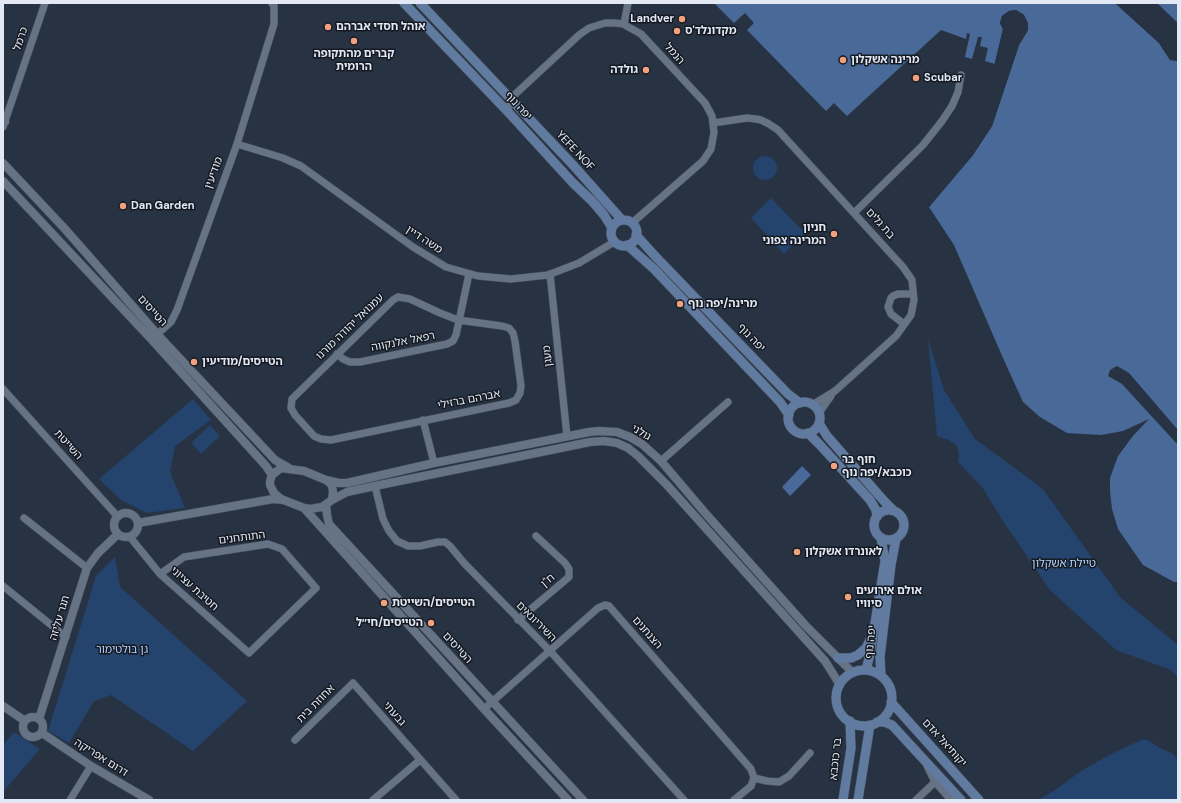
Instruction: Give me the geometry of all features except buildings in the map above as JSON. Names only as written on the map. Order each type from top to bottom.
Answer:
[{"type":"main road","name":"יפה נוף","points":[[404,3],[604,215],[612,228],[611,235],[614,242]]},
{"type":"main road","name":"יפה נוף","points":[[420,3],[510,99]]},
{"type":"main road","name":"YEFE NOF","points":[[510,99],[622,220]]},
{"type":"main road","points":[[612,228],[616,222],[622,220],[632,223]]},
{"type":"main road","name":"יפה נוף","points":[[632,223],[636,229],[636,235],[660,262],[783,388],[800,403]]},
{"type":"main road","points":[[614,242],[620,246],[627,245],[633,242],[636,235]]},
{"type":"main road","points":[[627,245],[654,269],[780,402],[789,415]]},
{"type":"main road","points":[[819,423],[812,431],[808,433],[800,433],[793,430],[789,423],[789,415],[793,407],[800,403],[804,402],[812,405],[819,413],[819,423],[828,436],[884,501],[903,518],[904,526],[902,534],[896,539],[885,540],[881,538],[874,526],[877,517],[880,514],[886,511],[894,511]]},
{"type":"main road","points":[[808,433],[863,491],[873,505],[877,517]]},
{"type":"main road","name":"יפה נוף","points":[[866,670],[870,654],[884,561],[881,538]]},
{"type":"main road","name":"יפה נוף","points":[[881,676],[880,657],[891,565],[896,539]]},
{"type":"main road","points":[[838,658],[851,658],[862,653],[866,648],[874,627]]},
{"type":"main road","points":[[858,800],[874,723],[887,713],[891,702],[889,686],[881,676],[872,671],[866,670],[852,673],[845,678],[840,685],[837,693],[838,705],[841,713],[850,721],[861,725],[874,723],[884,722],[892,726],[961,800]]},
{"type":"main road","name":"יקותיאל אדם","points":[[891,702],[979,800]]},
{"type":"main road","name":"בר כוכבא","points":[[843,800],[851,748],[850,721]]},
{"type":"street","name":"כרמל","points":[[4,124],[45,3]]},
{"type":"street","name":"מודיעין","points":[[154,337],[171,322],[177,310],[236,144],[274,24],[274,6],[272,3]]},
{"type":"street","points":[[624,24],[628,3]]},
{"type":"street","name":"הנמל","points":[[510,99],[589,28],[605,23],[624,24],[641,34],[709,109],[713,123],[713,141],[711,149],[703,161],[632,223]]},
{"type":"street","points":[[854,213],[923,144],[942,121],[952,106],[958,92],[961,75]]},
{"type":"street","points":[[509,113],[508,107],[510,99]]},
{"type":"street","name":"בת גלים","points":[[713,123],[747,118],[761,120],[778,130],[903,267],[912,280],[914,300],[911,315],[896,336],[835,391],[812,405]]},
{"type":"street","name":"משה דיין","points":[[236,144],[283,158],[300,166],[413,247],[446,267],[469,274],[511,279],[550,274],[579,263],[614,242]]},
{"type":"street","name":"הטייסים","points":[[3,164],[65,230],[154,337],[266,466],[272,475]]},
{"type":"street","name":"הטייסים","points":[[3,181],[275,460],[289,468],[304,471],[326,480],[332,485],[333,492],[329,502],[327,515],[330,524],[492,703],[583,800]]},
{"type":"street","name":"רפאל אלנקווה","points":[[337,354],[350,362],[360,362],[447,344],[453,341],[456,335],[469,274]]},
{"type":"street","name":"מעגן","points":[[550,274],[566,436]]},
{"type":"street","points":[[904,324],[891,314],[888,307],[890,298],[896,295],[913,294]]},
{"type":"street","name":"עמנואל יהודה מורנו","points":[[291,408],[292,399],[298,392],[393,300],[398,297],[410,299],[458,320],[509,328]]},
{"type":"street","name":"אברהם ברזילי","points":[[291,408],[295,415],[314,436],[321,439],[331,440],[509,403],[516,400],[520,393],[521,386],[513,333],[509,328]]},
{"type":"street","name":"השייטת","points":[[3,389],[118,517]]},
{"type":"street","name":"בת גלים","points":[[819,413],[835,391]]},
{"type":"street","points":[[661,461],[728,402]]},
{"type":"street","points":[[423,420],[434,463]]},
{"type":"street","name":"גולני","points":[[326,480],[339,483],[347,482],[566,436],[600,431],[617,432],[642,444],[661,461],[806,626],[852,673]]},
{"type":"street","name":"גולני","points":[[304,508],[310,509],[329,502],[347,492],[375,486],[590,442],[604,441],[617,443],[628,448],[638,456],[696,516],[825,662],[840,685]]},
{"type":"street","points":[[247,504],[261,497],[267,492],[272,475],[281,468],[289,468]]},
{"type":"street","points":[[270,485],[274,493],[285,501]]},
{"type":"street","name":"השיריונאים","points":[[375,486],[383,519],[389,531],[397,541],[408,546],[420,546],[438,542],[445,542],[450,546],[518,620],[550,651],[684,800]]},
{"type":"street","points":[[138,523],[274,499],[285,501],[304,508]]},
{"type":"street","name":"הטייסים","points":[[304,508],[484,709],[568,800]]},
{"type":"street","points":[[124,513],[131,514],[137,519],[138,523],[138,530],[130,537],[118,534],[114,526],[118,517],[124,513]]},
{"type":"street","points":[[24,518],[87,568]]},
{"type":"street","name":"תגר עליזה","points":[[39,719],[87,568],[98,553],[118,534]]},
{"type":"street","name":"ח\"ן","points":[[518,620],[569,577],[569,569],[565,563],[536,536]]},
{"type":"street","name":"חטיבת עציוני","points":[[130,537],[160,574],[249,653]]},
{"type":"street","name":"התותחנים","points":[[160,574],[184,557],[268,544],[282,549],[316,588],[249,653]]},
{"type":"street","points":[[3,586],[66,637]]},
{"type":"street","name":"הצנחנים","points":[[484,709],[604,604],[610,606],[752,769],[754,778]]},
{"type":"street","name":"אחוזת בית","points":[[295,740],[353,683]]},
{"type":"street","name":"גבעתי","points":[[353,683],[456,800]]},
{"type":"street","points":[[3,706],[25,721]]},
{"type":"street","points":[[32,717],[39,719],[43,724],[42,733],[34,738],[25,734],[23,727],[25,721],[32,717]]},
{"type":"street","name":"דרום אפריקה","points":[[42,733],[91,766],[148,800]]},
{"type":"street","points":[[734,800],[751,786],[754,778],[767,782],[779,782],[789,776],[810,753]]},
{"type":"street","points":[[923,758],[935,782],[951,800]]},
{"type":"street","points":[[373,800],[420,760]]},
{"type":"street","points":[[70,800],[91,766]]},
{"type":"street","points":[[916,800],[935,782]]},
{"type":"green space","points":[[765,156],[774,159],[777,168],[774,177],[765,180],[756,177],[753,168],[756,159]]},
{"type":"green space","points":[[771,198],[805,233],[784,254],[751,218]]},
{"type":"green space","name":"טיילת אשקלון","points":[[928,339],[944,390],[975,439],[1042,488],[1120,597],[1178,645],[1178,677],[1171,670],[1116,650],[1050,590],[1003,521],[982,487],[958,462],[959,455],[957,446],[949,440],[937,436]]},
{"type":"green space","points":[[193,399],[211,420],[175,446],[170,472],[185,508],[147,513],[121,500],[99,479]]},
{"type":"green space","points":[[210,425],[220,436],[201,454],[191,443]]},
{"type":"green space","name":"גן בולטימור","points":[[115,557],[120,587],[247,701],[193,751],[111,695],[94,701],[69,743],[48,731],[96,576]]},
{"type":"green space","points":[[14,732],[40,749],[3,792],[3,745]]},
{"type":"green space","points":[[1143,739],[1148,740],[1173,754],[1178,760],[1178,800],[1038,800],[1055,790],[1081,771],[1109,755]]},
{"type":"shaded area","points":[[714,3],[1115,3],[1159,43],[1170,60],[1178,61],[1178,582],[1174,582],[1143,565],[1118,529],[1112,509],[1110,478],[1118,456],[1133,436],[1149,419],[1123,431],[1101,435],[1067,433],[1040,417],[1023,402],[954,245],[929,207],[973,155],[992,126],[1019,45],[1028,30],[1024,15],[1016,10],[1009,11],[1002,16],[1000,23],[1003,29],[995,64],[985,61],[988,48],[980,46],[982,37],[978,37],[972,59],[965,57],[970,34],[967,33],[966,39],[941,30],[847,116],[834,103],[826,111],[747,30],[754,23],[745,13],[734,23]]},
{"type":"shaded area","points":[[1157,3],[1178,3],[1178,23]]},
{"type":"shaded area","points":[[802,466],[811,475],[790,496],[782,487]]},
{"type":"pier","points":[[1115,3],[1118,3],[1161,42],[1171,59],[1178,59],[1178,61],[1170,60],[1159,43]]},
{"type":"pier","points":[[1016,10],[1024,15],[1028,23],[1028,30],[1019,45],[992,126],[973,155],[929,207],[928,205],[971,154],[990,125],[1017,44],[1026,29],[1026,24],[1022,16],[1015,12],[1004,17],[1002,23],[1005,30],[996,64],[994,66],[1003,29],[1000,23],[1002,16],[1009,11]]},
{"type":"pier","points":[[1117,366],[1129,373],[1178,430],[1178,445],[1122,384],[1108,376],[1110,370]]},
{"type":"place","name":"Landver","points":[[682,19]]},
{"type":"place","name":"אוהל חסדי אברהם","points":[[328,27]]},
{"type":"place","name":"מקדונלד'ס","points":[[677,31]]},
{"type":"place","name":"קברים מהתקופה הרומית","points":[[354,41]]},
{"type":"place","name":"מרינה אשקלון","points":[[843,60]]},
{"type":"place","name":"גולדה","points":[[646,70]]},
{"type":"place","name":"Scubar","points":[[916,78]]},
{"type":"place","name":"Dan Garden","points":[[123,206]]},
{"type":"place","name":"חניון המרינה צפוני","points":[[834,234]]},
{"type":"place","name":"מרינה/יפה נוף","points":[[680,304]]},
{"type":"place","name":"הטייסים/מודיעין","points":[[194,362]]},
{"type":"place","name":"חוף בר כוכבא/יפה נוף","points":[[834,466]]},
{"type":"place","name":"לאונרדו אשקלון","points":[[797,552]]},
{"type":"place","name":"אולם אירועים סיוויו","points":[[848,597]]},
{"type":"place","name":"הטייסים/השייטת","points":[[384,603]]},
{"type":"place","name":"הטייסים/חי״ל","points":[[431,623]]}]
